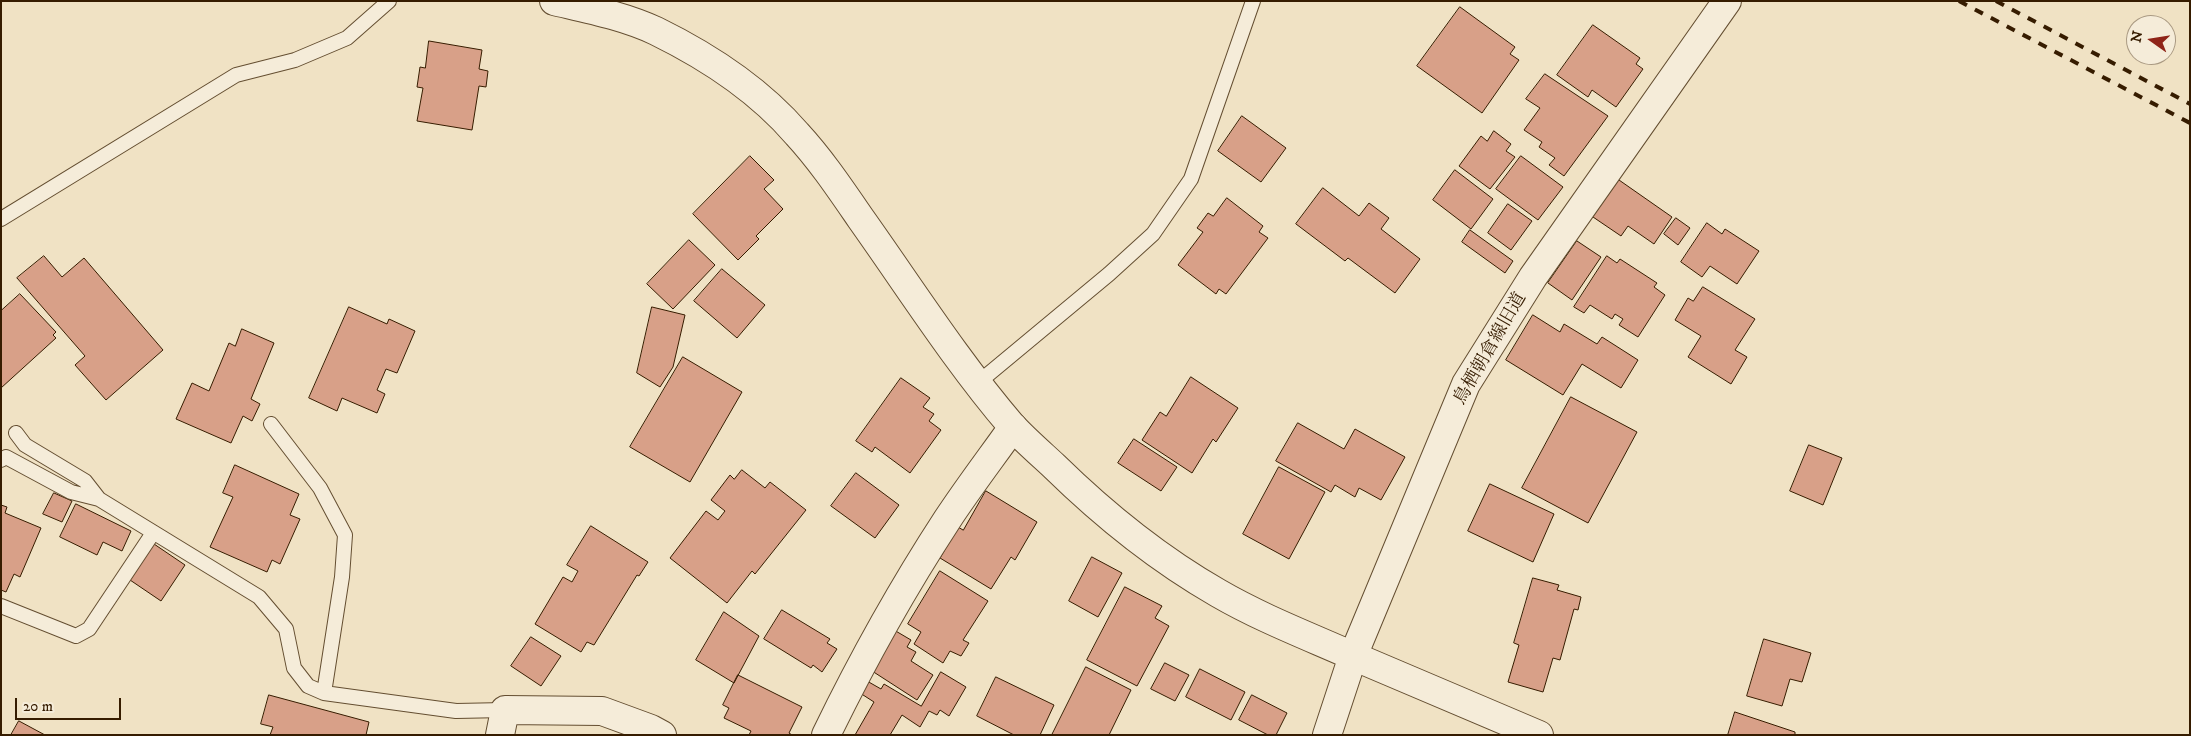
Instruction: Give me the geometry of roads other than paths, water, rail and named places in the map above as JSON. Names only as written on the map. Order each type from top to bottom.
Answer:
[{"type":"street","points":[[554,1],[608,14],[653,30],[686,46],[723,70],[774,110],[797,133],[833,179],[959,358],[1013,427],[1093,504],[1138,540],[1188,576],[1273,621],[1539,735]]},
{"type":"street","name":"鳥栖朝倉線旧道","points":[[1327,735],[1353,656],[1466,384],[1533,277],[1727,1]]},
{"type":"street","points":[[826,735],[856,673],[909,583],[948,519],[1013,427]]},
{"type":"street","points":[[503,722],[602,711],[662,735]]},
{"type":"lane","points":[[1,219],[236,75],[295,60],[347,38],[389,1]]},
{"type":"lane","points":[[979,382],[1109,274],[1153,234],[1191,179],[1253,1]]},
{"type":"lane","points":[[272,424],[320,488],[345,535],[342,577],[324,693]]},
{"type":"lane","points":[[16,433],[25,445],[85,481],[99,499]]},
{"type":"lane","points":[[1,460],[6,457],[71,492],[99,499],[259,597],[286,629],[294,668],[308,686],[324,693],[456,710],[503,722]]},
{"type":"lane","points":[[1,606],[76,636],[89,629],[153,533]]},
{"type":"railway","points":[[1959,1],[2190,123]]},
{"type":"railway","points":[[1996,1],[2190,104]]}]
